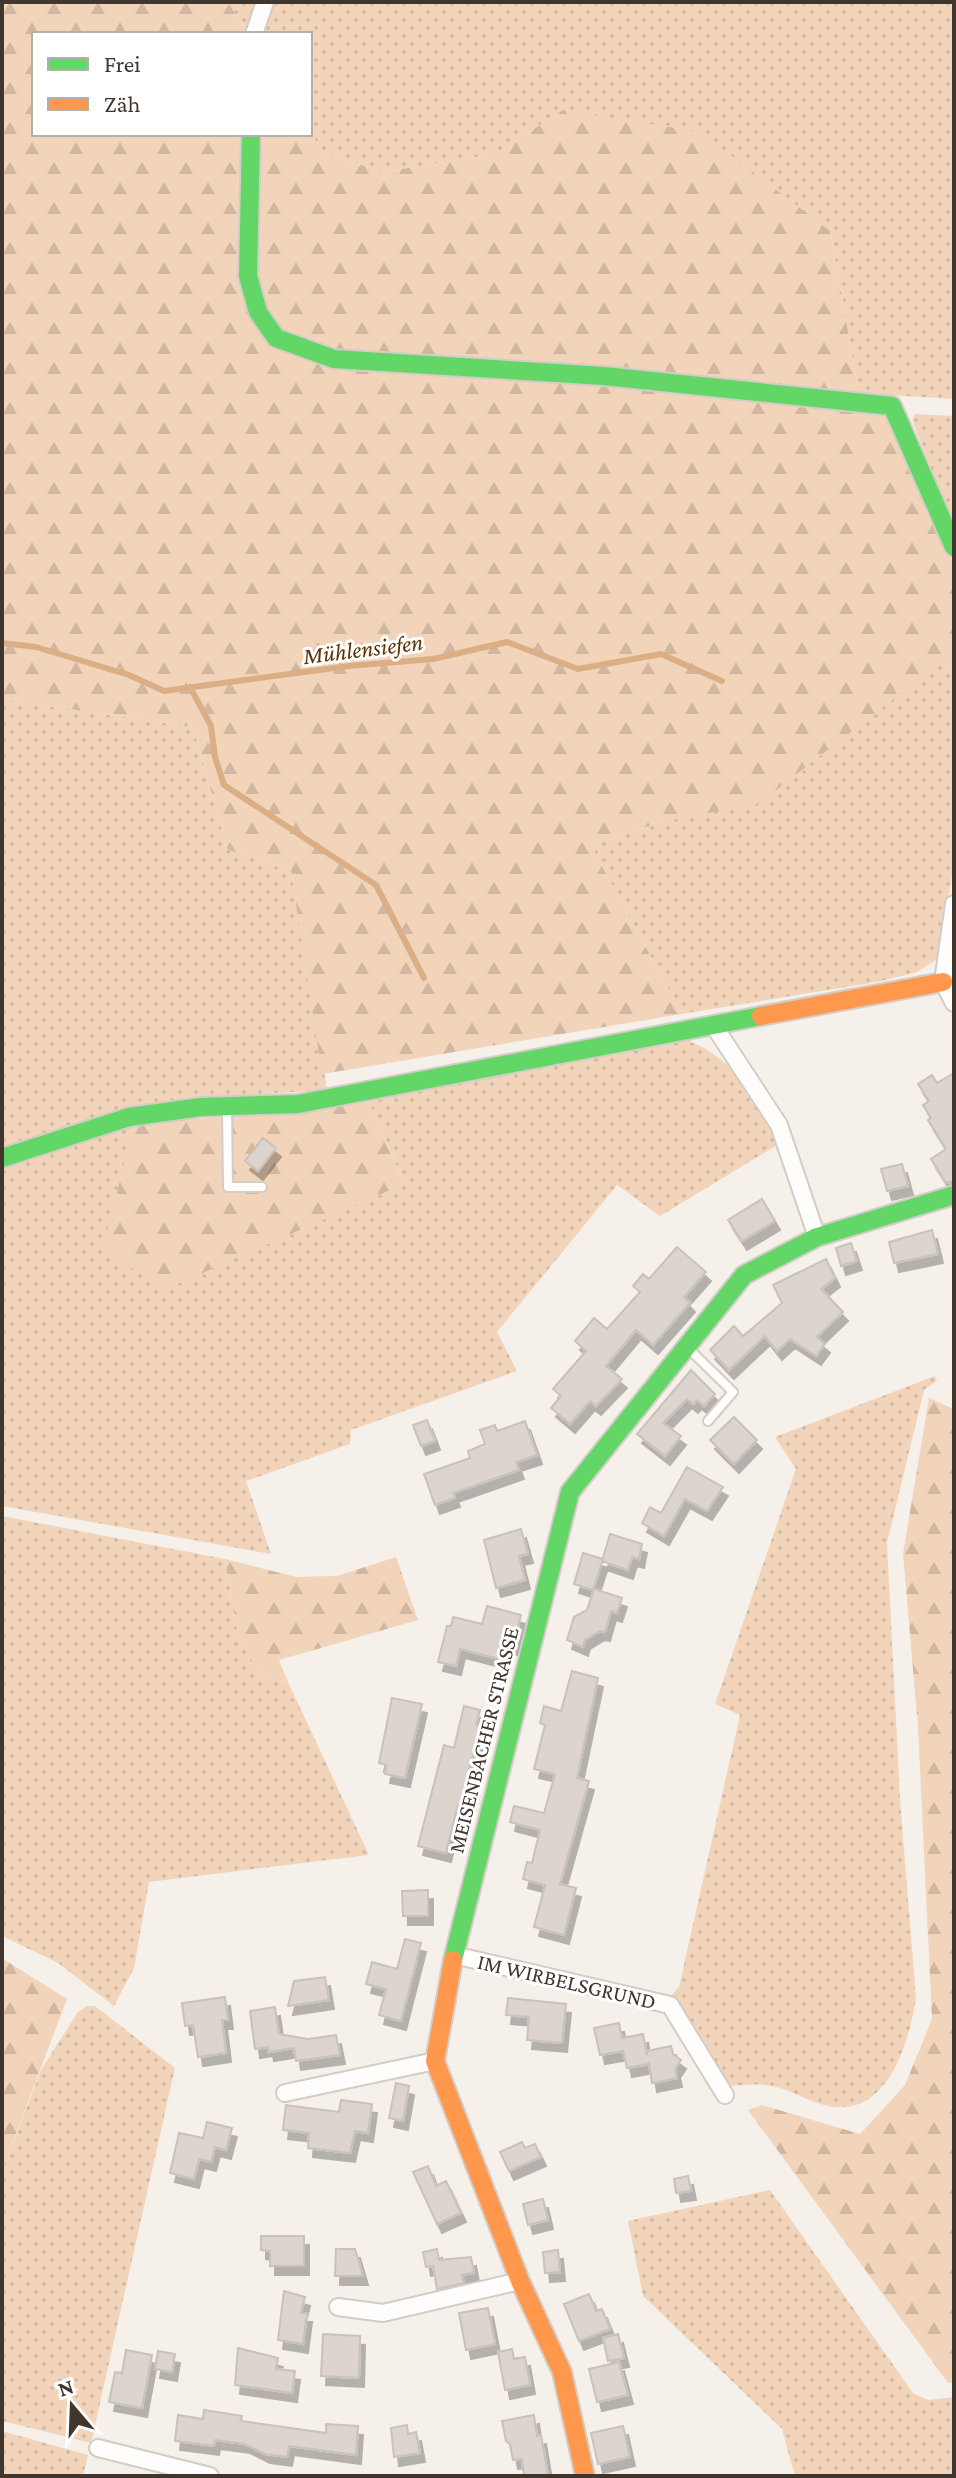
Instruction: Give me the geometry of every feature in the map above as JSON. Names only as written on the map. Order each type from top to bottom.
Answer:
[{"type":"street","points":[[255,32],[265,2]]},
{"type":"street","points":[[251,136],[248,276],[258,312],[276,338],[334,359],[604,376],[892,406],[954,547]]},
{"type":"street","points":[[954,904],[943,982],[954,1003]]},
{"type":"street","points":[[2,1158],[129,1117],[227,1107],[298,1104],[943,982]]},
{"type":"street","points":[[714,1026],[779,1125],[817,1237]]},
{"type":"street","name":"MEISENBACHER STRASSE","points":[[435,2061],[454,1955],[570,1492],[744,1275],[817,1237],[954,1195]]},
{"type":"street","name":"IM WIRBELSGRUND","points":[[454,1955],[670,2005],[725,2095]]},
{"type":"street","points":[[285,2093],[435,2061],[520,2281],[562,2372],[585,2476]]},
{"type":"street","points":[[338,2307],[383,2313],[520,2281]]},
{"type":"street","points":[[98,2448],[210,2476]]},
{"type":"lane","points":[[227,1107],[228,1187],[262,1187]]},
{"type":"lane","points":[[687,1347],[733,1392],[708,1421]]},
{"type":"green space","points":[[2,2],[228,2],[247,32],[32,32],[32,136],[312,135],[323,152],[383,172],[496,154],[563,110],[700,132],[830,231],[859,393],[893,425],[954,565],[954,664],[936,666],[758,804],[661,822],[591,846],[682,1014],[322,1074],[291,871],[228,850],[193,727],[2,699]]},
{"type":"green space","points":[[228,2],[260,2],[247,32]]},
{"type":"green space","points":[[271,2],[954,2],[954,399],[859,393],[830,231],[563,110],[496,154],[383,172],[323,152],[312,135],[312,32],[264,32]]},
{"type":"green space","points":[[915,414],[954,416],[954,527],[912,420]]},
{"type":"green space","points":[[954,664],[954,861],[940,957],[917,972],[877,982],[682,1014],[591,846],[661,822],[936,666]]},
{"type":"green space","points":[[2,699],[193,727],[228,850],[291,871],[327,1090],[207,1098],[2,1152]]},
{"type":"green space","points":[[677,1037],[695,1043],[727,1064],[752,1093],[779,1144],[660,1216],[617,1185],[497,1332],[517,1371],[351,1430],[350,1444],[246,1481],[271,1554],[2,1506],[2,1167],[134,1123],[404,1183],[369,1102]]},
{"type":"green space","points":[[369,1102],[404,1184],[164,1290],[103,1249],[134,1123],[288,1113]]},
{"type":"green space","points":[[935,1376],[937,1381],[924,1390],[887,1543],[900,1799],[916,1998],[909,2033],[894,2069],[883,2085],[870,2098],[855,2105],[828,2106],[767,2085],[729,2086],[671,1996],[679,1987],[740,1715],[715,1704],[796,1469],[775,1437]]},
{"type":"green space","points":[[929,1398],[954,1409],[954,2382],[948,2383],[748,2110],[762,2105],[860,2134],[905,2085],[932,2019],[918,1727],[903,1554]]},
{"type":"green space","points":[[2,1516],[225,1559],[239,1641],[264,1678],[288,1682],[369,1855],[149,1882],[134,1968],[114,2006],[58,1963],[2,1936]]},
{"type":"green space","points":[[396,1557],[418,1620],[279,1660],[288,1682],[264,1678],[239,1641],[225,1559],[296,1577],[337,1576]]},
{"type":"green space","points":[[2,1958],[67,1999],[2,2171]]},
{"type":"green space","points":[[87,2006],[95,2006],[175,2068],[91,2443],[2,2421],[2,2171],[41,2070],[78,2012]]},
{"type":"green space","points":[[770,2190],[913,2393],[928,2400],[954,2397],[954,2476],[795,2476],[782,2429],[643,2296],[628,2221]]},
{"type":"green space","points":[[2,2431],[88,2455],[83,2476],[2,2476]]},
{"type":"building","points":[[954,1073],[954,1181],[946,1183],[931,1159],[946,1149],[928,1120],[931,1118],[923,1105],[929,1101],[918,1084],[932,1075],[937,1083]]},
{"type":"building","points":[[263,1138],[276,1148],[258,1171],[245,1161]]},
{"type":"building","points":[[902,1164],[908,1186],[887,1191],[881,1169]]},
{"type":"building","points":[[762,1199],[775,1221],[742,1241],[728,1220]]},
{"type":"building","points":[[932,1230],[938,1254],[894,1263],[889,1242]]},
{"type":"building","points":[[851,1243],[857,1261],[841,1266],[836,1248]]},
{"type":"building","points":[[677,1247],[706,1272],[684,1297],[690,1303],[653,1345],[636,1330],[606,1366],[622,1379],[596,1406],[590,1401],[570,1424],[551,1408],[561,1396],[553,1389],[586,1351],[575,1341],[594,1318],[607,1329],[640,1292],[633,1286],[643,1274],[649,1279]]},
{"type":"building","points":[[826,1259],[835,1278],[821,1289],[843,1312],[817,1337],[825,1344],[816,1356],[790,1339],[777,1351],[765,1336],[729,1370],[710,1350],[734,1326],[743,1336],[782,1303],[773,1285]]},
{"type":"building","points":[[691,1370],[715,1394],[704,1406],[697,1400],[693,1404],[687,1399],[663,1423],[681,1436],[665,1456],[637,1434]]},
{"type":"building","points":[[734,1417],[757,1440],[734,1464],[710,1440]]},
{"type":"building","points":[[427,1420],[435,1441],[421,1446],[413,1425]]},
{"type":"building","points":[[525,1421],[537,1455],[516,1462],[519,1470],[453,1493],[455,1498],[435,1505],[424,1474],[470,1458],[468,1451],[485,1444],[480,1430],[495,1425],[497,1431]]},
{"type":"building","points":[[687,1467],[723,1487],[707,1511],[685,1499],[664,1536],[642,1523],[650,1507],[661,1513]]},
{"type":"building","points":[[521,1529],[528,1554],[519,1556],[525,1580],[496,1588],[484,1540]]},
{"type":"building","points":[[610,1534],[642,1544],[639,1559],[632,1557],[628,1570],[602,1561]]},
{"type":"building","points":[[583,1553],[603,1559],[593,1590],[574,1584]]},
{"type":"building","points":[[594,1589],[622,1598],[617,1613],[611,1611],[605,1632],[600,1631],[585,1640],[583,1647],[567,1640],[574,1617],[587,1610]]},
{"type":"building","points":[[487,1606],[521,1615],[513,1646],[507,1645],[503,1660],[460,1649],[456,1666],[438,1662],[447,1626],[451,1626],[453,1617],[482,1624]]},
{"type":"building","points":[[572,1671],[598,1678],[577,1778],[589,1781],[560,1884],[576,1888],[564,1935],[534,1927],[545,1885],[523,1879],[527,1862],[532,1863],[540,1830],[510,1822],[514,1806],[544,1813],[555,1774],[534,1769],[545,1725],[540,1723],[544,1706],[561,1711]]},
{"type":"building","points":[[392,1698],[422,1704],[405,1778],[385,1774],[387,1765],[379,1763]]},
{"type":"building","points":[[464,1706],[480,1710],[476,1725],[481,1727],[465,1783],[475,1785],[469,1807],[458,1805],[446,1853],[418,1846],[444,1745],[454,1748]]},
{"type":"building","points":[[428,1890],[428,1916],[403,1916],[402,1891]]},
{"type":"building","points":[[405,1939],[421,1943],[401,2021],[379,2015],[386,1989],[366,1984],[372,1962],[397,1969]]},
{"type":"building","points":[[325,1977],[329,2000],[288,2006],[294,1981]]},
{"type":"building","points":[[225,1997],[228,2020],[222,2020],[226,2053],[198,2057],[193,2025],[185,2026],[182,2003]]},
{"type":"building","points":[[508,1998],[566,2004],[562,2043],[527,2040],[529,2017],[506,2015]]},
{"type":"building","points":[[275,2007],[279,2034],[308,2039],[336,2035],[340,2055],[296,2061],[294,2048],[269,2052],[268,2047],[255,2049],[250,2011]]},
{"type":"building","points":[[619,2023],[622,2038],[643,2034],[647,2055],[647,2051],[671,2046],[673,2054],[681,2060],[675,2069],[677,2078],[652,2083],[649,2064],[627,2068],[623,2051],[600,2055],[594,2028]]},
{"type":"building","points":[[396,2083],[409,2086],[403,2121],[389,2118]]},
{"type":"building","points":[[341,2100],[372,2104],[368,2133],[355,2131],[350,2153],[308,2148],[309,2133],[283,2130],[286,2105],[339,2112]]},
{"type":"building","points":[[207,2122],[232,2128],[226,2150],[215,2147],[211,2162],[199,2159],[194,2179],[170,2173],[179,2133],[203,2138]]},
{"type":"building","points":[[522,2142],[525,2148],[535,2144],[541,2157],[509,2171],[500,2152]]},
{"type":"building","points":[[428,2166],[436,2186],[446,2181],[461,2213],[437,2224],[413,2172]]},
{"type":"building","points":[[688,2176],[691,2191],[676,2193],[674,2179]]},
{"type":"building","points":[[543,2199],[548,2220],[528,2225],[523,2204]]},
{"type":"building","points":[[261,2236],[304,2236],[304,2266],[270,2266],[270,2251],[261,2250]]},
{"type":"building","points":[[336,2249],[355,2249],[363,2276],[335,2276]]},
{"type":"building","points":[[437,2249],[439,2260],[471,2257],[474,2273],[462,2275],[464,2283],[437,2289],[433,2266],[426,2267],[423,2252]]},
{"type":"building","points":[[558,2250],[560,2272],[545,2273],[543,2252]]},
{"type":"building","points":[[284,2291],[305,2297],[301,2313],[307,2313],[303,2344],[278,2340]]},
{"type":"building","points":[[589,2294],[596,2311],[602,2309],[610,2329],[579,2341],[564,2304]]},
{"type":"building","points":[[488,2308],[495,2344],[466,2350],[459,2313]]},
{"type":"building","points":[[323,2334],[360,2336],[359,2378],[321,2376]]},
{"type":"building","points":[[618,2334],[624,2358],[608,2361],[603,2338]]},
{"type":"building","points":[[238,2348],[278,2358],[276,2369],[295,2371],[292,2393],[235,2385]]},
{"type":"building","points":[[512,2349],[514,2359],[525,2357],[530,2385],[505,2390],[498,2352]]},
{"type":"building","points":[[126,2350],[152,2355],[142,2408],[109,2402],[115,2372],[122,2373]]},
{"type":"building","points":[[158,2351],[175,2354],[172,2372],[155,2369]]},
{"type":"building","points":[[619,2362],[628,2395],[597,2402],[589,2369]]},
{"type":"building","points":[[204,2410],[242,2416],[241,2421],[326,2433],[326,2424],[358,2426],[356,2455],[289,2446],[287,2457],[265,2454],[245,2444],[215,2440],[214,2446],[175,2441],[178,2415],[203,2419]]},
{"type":"building","points":[[534,2415],[548,2476],[524,2476],[522,2459],[513,2460],[510,2444],[506,2441],[502,2421]]},
{"type":"building","points":[[407,2425],[408,2434],[416,2432],[420,2453],[394,2457],[391,2428]]},
{"type":"building","points":[[623,2426],[630,2457],[598,2464],[591,2433]]},
{"type":"waterway","name":"Mühlensiefen","points":[[2,643],[36,647],[129,675],[164,691],[349,666],[433,659],[507,642],[578,669],[661,654],[722,681]]},
{"type":"waterway","points":[[190,687],[211,726],[215,757],[224,785],[376,885],[424,978]]},
{"type":"traffic: fast","points":[[251,136],[248,276],[258,312],[276,338],[334,359],[604,376],[892,406],[954,547]]},
{"type":"traffic: fast","points":[[2,1158],[129,1117],[201,1107],[298,1104],[761,1016]]},
{"type":"traffic: fast","points":[[453,1960],[570,1492],[744,1275],[817,1237],[954,1195]]},
{"type":"traffic: slow","points":[[761,1016],[943,982]]},
{"type":"traffic: slow","points":[[453,1960],[435,2061],[520,2281],[562,2372],[585,2476]]}]
